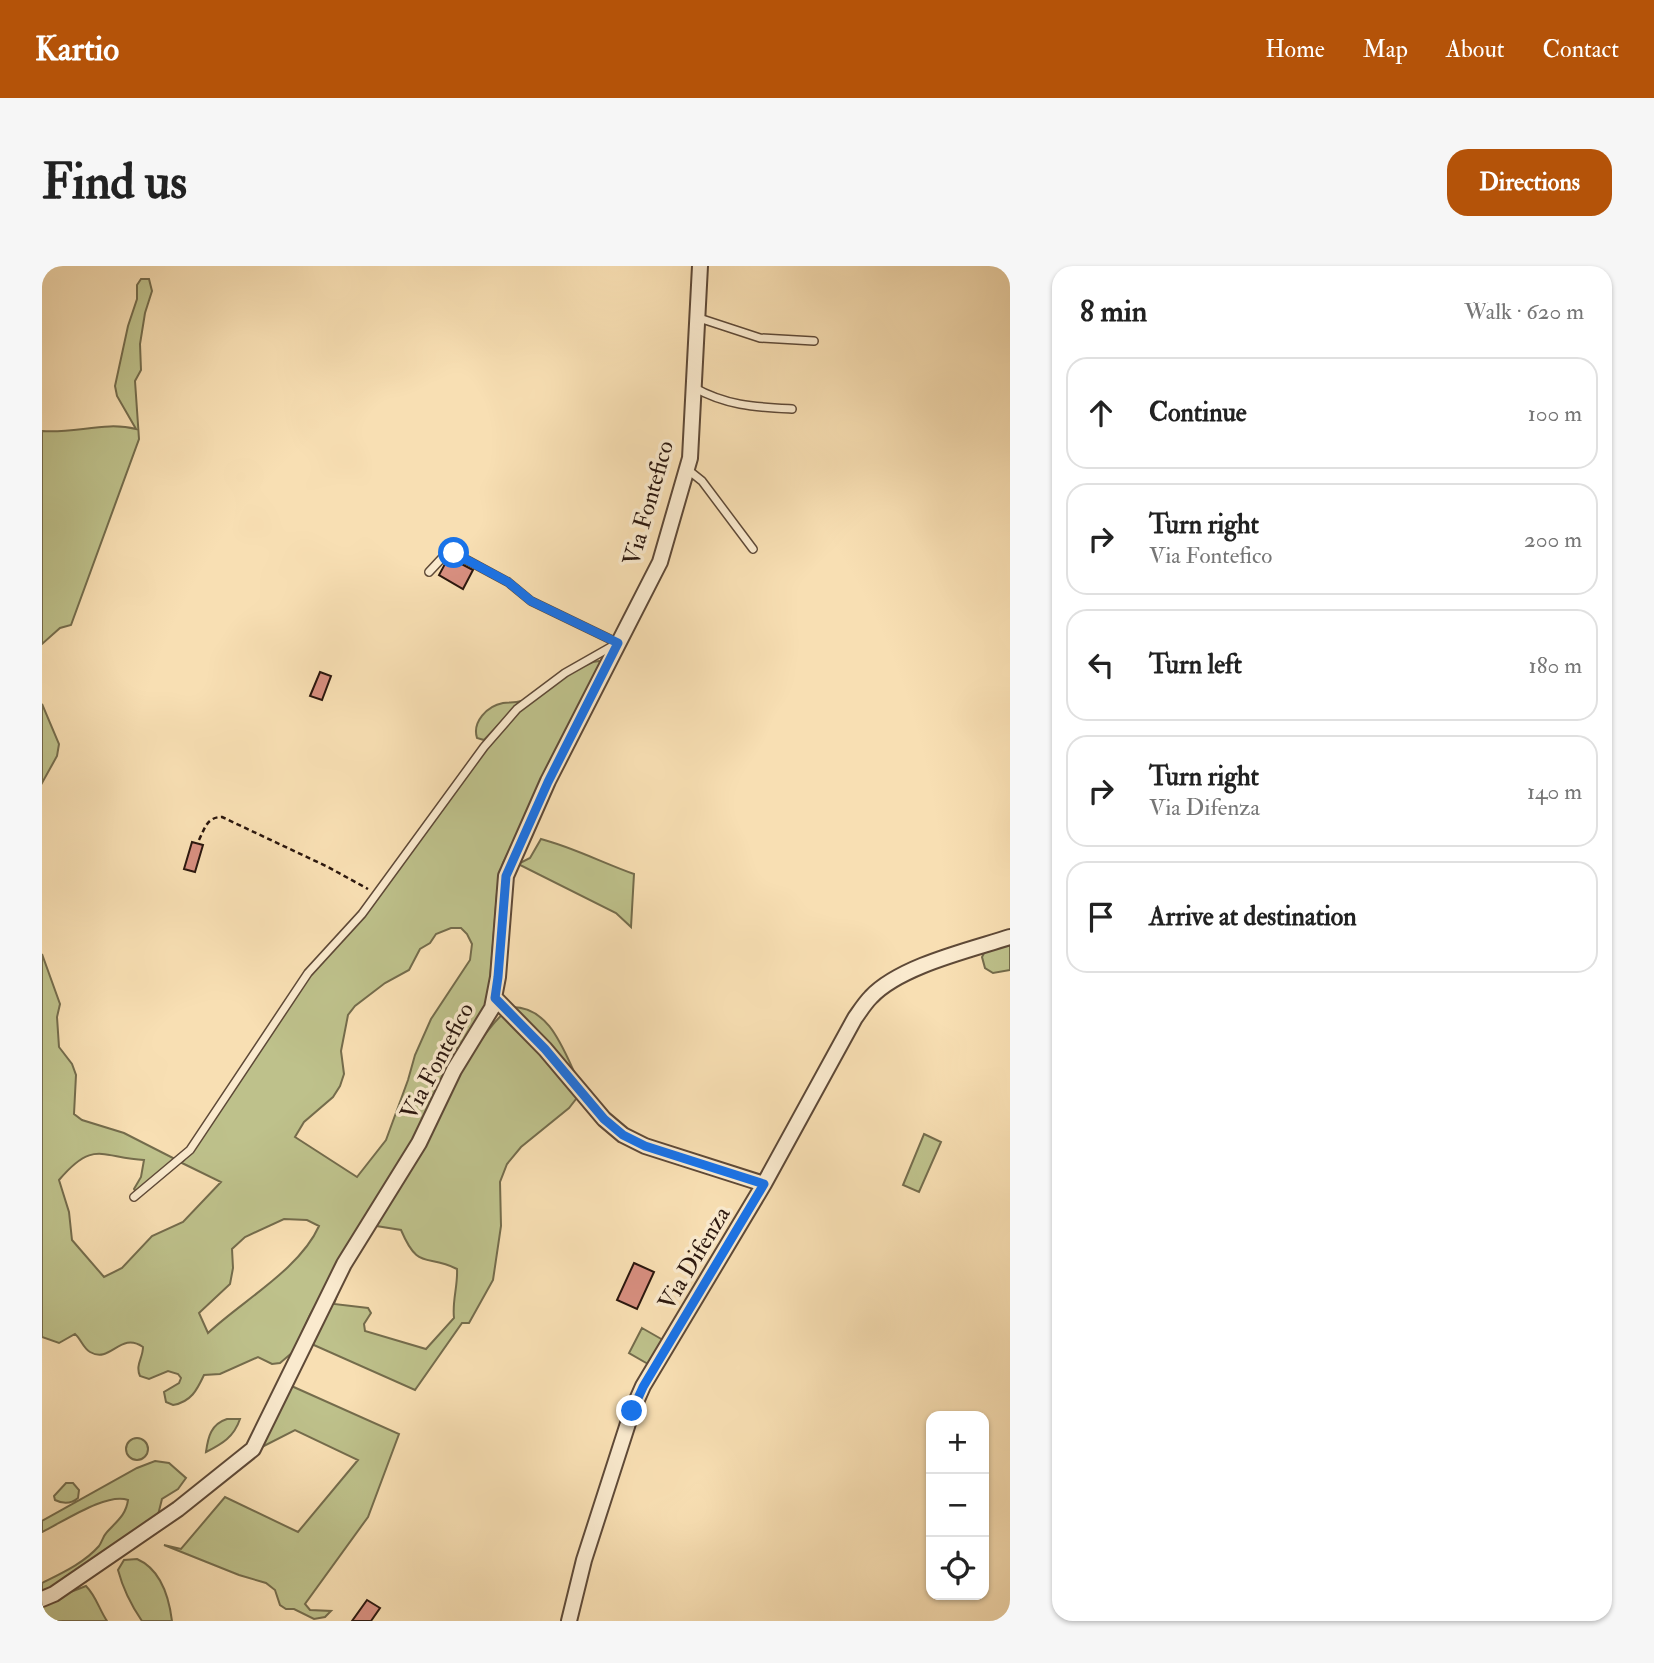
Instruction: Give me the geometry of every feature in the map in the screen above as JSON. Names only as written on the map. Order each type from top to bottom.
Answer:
[{"type":"street","name":"Via Fontefico","points":[[42,1599],[54,1594],[178,1509],[253,1449],[344,1264],[419,1143],[454,1070],[492,1008],[498,977],[506,876],[548,782],[660,562],[690,458],[700,266]]},
{"type":"street","name":"Via Difenza","points":[[569,1621],[570,1608],[584,1560],[632,1411],[643,1387],[764,1184],[855,1018],[873,995],[902,975],[934,961],[1010,937]]},
{"type":"street","points":[[495,998],[545,1049],[604,1119],[623,1135],[645,1146],[764,1184]]},
{"type":"lane","points":[[696,317],[760,338],[814,341]]},
{"type":"lane","points":[[693,387],[712,398],[737,405],[792,409]]},
{"type":"lane","points":[[687,468],[702,481],[753,549]]},
{"type":"lane","points":[[429,572],[443,557],[454,553],[508,582],[531,601],[618,643]]},
{"type":"lane","points":[[134,1196],[190,1150],[308,973],[362,914],[484,747],[517,709],[575,666],[618,643]]},
{"type":"path","points":[[200,840],[208,821],[222,817],[328,867],[377,894]]},
{"type":"green space","points":[[141,279],[149,279],[152,291],[140,344],[141,370],[135,381],[139,439],[71,625],[60,628],[42,644],[42,431],[113,426],[136,429],[117,396],[115,386],[128,326],[137,299],[137,285]]},
{"type":"green space","points":[[599,661],[603,665],[503,863],[497,893],[488,1006],[411,1151],[361,1225],[310,1315],[293,1352],[280,1363],[272,1364],[258,1357],[220,1374],[204,1375],[189,1398],[173,1405],[166,1402],[164,1392],[179,1383],[181,1378],[168,1371],[149,1379],[140,1376],[138,1368],[143,1347],[128,1343],[97,1355],[90,1352],[75,1334],[59,1343],[42,1337],[42,954],[60,1004],[57,1017],[59,1047],[72,1064],[76,1075],[74,1114],[82,1120],[124,1133],[175,1159],[136,1192],[134,1189],[141,1177],[144,1160],[107,1154],[89,1155],[59,1180],[69,1212],[72,1240],[104,1277],[122,1268],[152,1236],[183,1222],[221,1182],[182,1163],[306,980],[516,711],[571,672]],"holes":[[[451,928],[461,928],[467,934],[472,944],[470,960],[431,1019],[415,1055],[386,1140],[357,1177],[295,1137],[304,1122],[333,1097],[340,1086],[344,1074],[341,1051],[348,1015],[355,1006],[385,983],[409,970],[420,949],[430,943],[436,934]],[[284,1219],[307,1220],[319,1226],[310,1242],[284,1270],[208,1333],[199,1313],[230,1284],[232,1249],[245,1237]]]},
{"type":"green space","points":[[521,701],[484,740],[477,738],[477,726],[486,711],[503,703]]},
{"type":"green space","points":[[42,704],[59,744],[57,756],[42,783]]},
{"type":"green space","points":[[541,839],[634,874],[631,927],[616,913],[518,864],[530,858]]},
{"type":"green space","points":[[1010,944],[1010,970],[993,973],[985,968],[982,957],[985,951]]},
{"type":"green space","points":[[511,1007],[526,1009],[538,1015],[548,1025],[564,1050],[583,1090],[569,1108],[521,1147],[507,1164],[500,1182],[501,1226],[493,1280],[469,1323],[462,1323],[415,1390],[307,1342],[347,1268],[334,1304],[368,1308],[371,1313],[364,1324],[365,1331],[426,1349],[454,1318],[457,1269],[418,1257],[401,1230],[370,1225],[421,1148],[473,1052],[485,1034]]},
{"type":"green space","points":[[924,1134],[941,1142],[919,1192],[903,1185]]},
{"type":"green space","points":[[642,1328],[663,1340],[648,1364],[629,1353]]},
{"type":"green space","points":[[287,1384],[399,1434],[368,1517],[305,1604],[310,1610],[331,1611],[325,1617],[314,1619],[280,1605],[275,1590],[266,1583],[164,1545],[181,1549],[225,1497],[298,1532],[358,1460],[295,1430],[258,1449]]},
{"type":"green space","points":[[227,1419],[240,1419],[227,1439],[206,1452],[211,1432],[217,1424]]},
{"type":"green space","points":[[137,1438],[145,1441],[148,1449],[145,1457],[137,1460],[129,1457],[126,1449],[129,1441]]},
{"type":"green space","points":[[155,1461],[169,1463],[186,1478],[178,1489],[162,1499],[158,1515],[42,1595],[42,1583],[80,1563],[99,1546],[123,1514],[128,1500],[109,1500],[97,1504],[42,1532],[42,1521],[137,1468]]},
{"type":"green space","points":[[66,1483],[73,1483],[79,1490],[78,1498],[67,1503],[55,1500],[54,1496]]},
{"type":"green space","points":[[137,1559],[152,1570],[162,1585],[172,1621],[142,1621],[134,1609],[118,1570],[124,1560]]},
{"type":"green space","points":[[86,1586],[107,1621],[46,1621],[42,1618],[42,1603]]},
{"type":"building","points":[[454,560],[473,570],[463,589],[439,575],[446,562]]},
{"type":"building","points":[[320,672],[331,676],[322,700],[310,696]]},
{"type":"building","points":[[192,842],[203,845],[195,872],[184,869]]},
{"type":"building","points":[[634,1263],[654,1272],[637,1309],[617,1300]]},
{"type":"building","points":[[367,1600],[380,1608],[371,1621],[352,1621]]},
{"type":"route","points":[[454,553],[508,582],[531,601],[590,632],[618,643],[548,782],[506,876],[495,998],[545,1049],[586,1100],[623,1135],[645,1146],[764,1184],[643,1387],[632,1411]]}]
